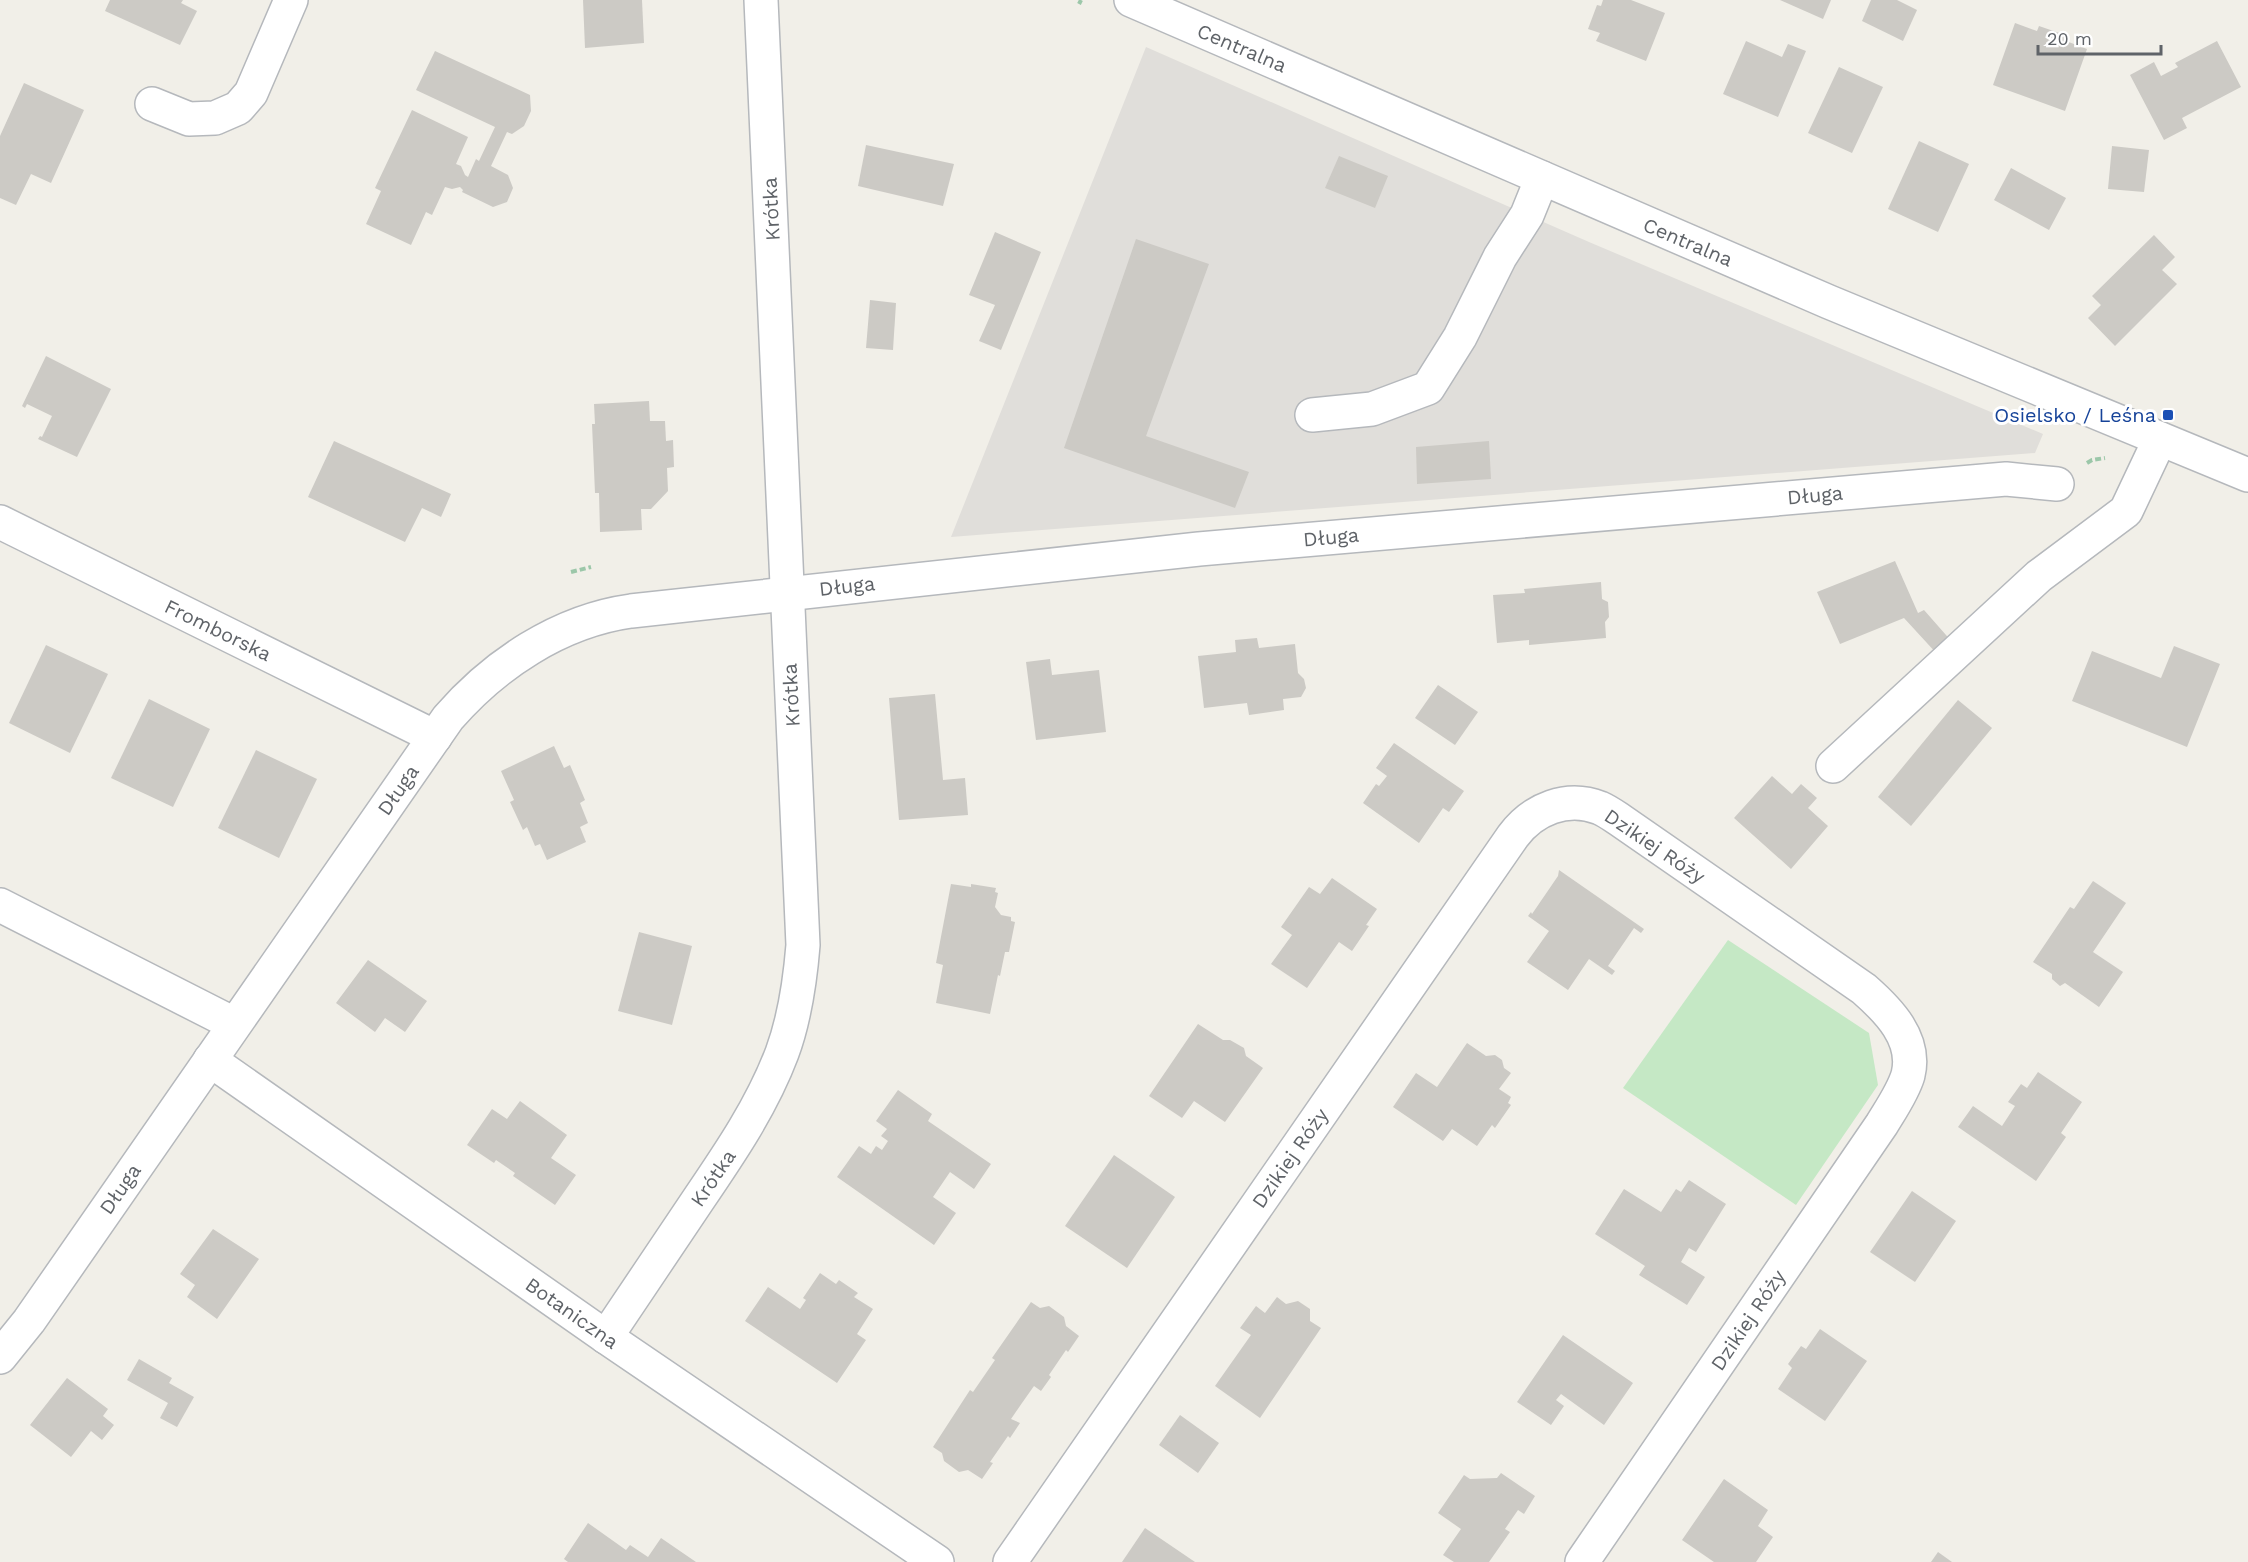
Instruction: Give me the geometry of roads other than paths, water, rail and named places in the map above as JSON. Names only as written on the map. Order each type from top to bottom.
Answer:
[{"type":"street","points":[[152,105],[189,119],[215,118],[238,108],[251,93],[291,0]]},
{"type":"street","name":"Krótka","points":[[606,1337],[758,1107],[790,1028],[801,975],[803,945],[761,0]]},
{"type":"street","name":"Centralna","points":[[1131,0],[1830,302],[2248,475]]},
{"type":"street","points":[[1312,415],[1371,409],[1428,387],[1460,337],[1500,257],[1527,215],[1542,178]]},
{"type":"street","points":[[1833,766],[2039,576],[2126,511],[2160,439]]},
{"type":"street","name":"Długa","points":[[0,1357],[29,1321],[435,737],[467,696],[490,676],[514,658],[567,630],[626,612],[1198,549],[2006,479],[2056,484]]},
{"type":"street","name":"Fromborska","points":[[0,522],[435,737]]},
{"type":"street","name":"Dzikiej Róży","points":[[1010,1562],[1523,822],[1547,807],[1582,804],[1599,808],[1620,820],[1864,989],[1886,1008],[1899,1025],[1910,1058],[1908,1075],[1882,1124],[1582,1562]]},
{"type":"street","points":[[0,905],[234,1024]]},
{"type":"street","name":"Botaniczna","points":[[210,1060],[606,1337],[937,1562]]},
{"type":"place","name":"Osielsko / Leśna","points":[[2168,415]]}]
